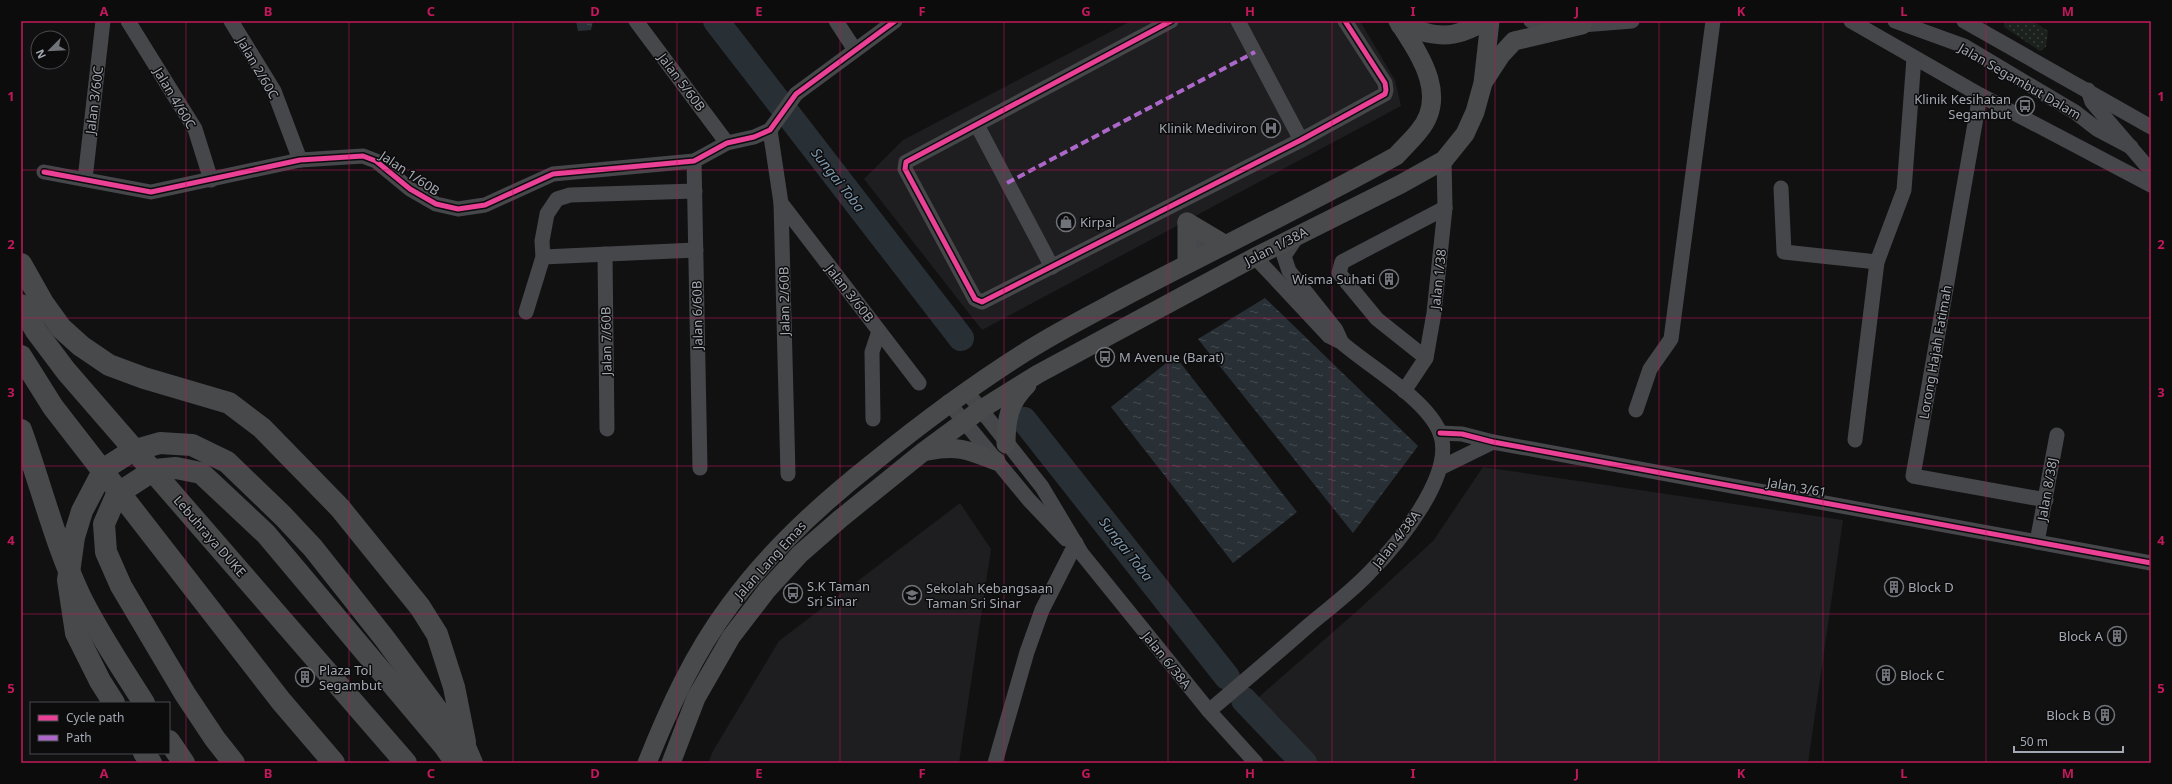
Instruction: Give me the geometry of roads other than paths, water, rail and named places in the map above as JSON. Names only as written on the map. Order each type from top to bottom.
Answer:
[{"type":"highway","points":[[21,264],[43,304],[61,328],[81,346],[109,365],[144,378],[229,403],[262,428],[340,508],[420,607],[439,640],[454,687],[460,755]]},
{"type":"highway","name":"Lebuhraya DUKE","points":[[21,305],[36,331],[66,371],[406,763]]},
{"type":"highway","points":[[21,356],[53,407],[281,701],[334,763]]},
{"type":"highway","points":[[21,430],[56,535],[80,595],[96,627],[143,702]]},
{"type":"highway","points":[[113,702],[100,681],[76,633],[68,580],[74,537],[82,511],[104,469],[132,451],[160,443],[192,445],[227,462],[298,532],[385,639],[460,755]]},
{"type":"highway","points":[[234,763],[215,739],[185,694],[121,586],[106,552],[104,524],[117,494],[154,470],[176,468],[201,473],[266,534],[460,755]]},
{"type":"highway","points":[[170,742],[184,763]]},
{"type":"highway","points":[[145,754],[151,763]]},
{"type":"main road","points":[[1399,23],[1417,31],[1450,36],[1470,31],[1485,21]]},
{"type":"main road","name":"Jalan 1/38A","points":[[964,422],[980,410],[1038,374],[1255,257],[1401,184],[1444,160],[1465,134],[1475,112],[1483,83],[1490,21]]},
{"type":"main road","name":"Jalan 1/38A","points":[[966,392],[1027,351],[1187,264],[1207,262],[1224,244],[1396,156],[1420,130],[1430,111],[1433,95],[1430,78],[1424,63],[1399,23]]},
{"type":"main road","points":[[1483,83],[1500,55],[1514,41],[1582,25]]},
{"type":"main road","points":[[1187,222],[1224,244]]},
{"type":"main road","points":[[1187,222],[1187,264]]},
{"type":"main road","points":[[1142,318],[1168,293],[1207,262],[1262,240],[1274,237],[1295,236]]},
{"type":"main road","points":[[1006,444],[1007,417],[1019,392],[1038,374]]},
{"type":"main road","name":"Jalan Lang Emas","points":[[647,763],[673,701],[708,638],[729,606],[753,575],[798,527],[843,486],[948,402],[966,392]]},
{"type":"main road","name":"Jalan Lang Emas","points":[[671,763],[696,698],[731,637],[767,590],[800,554],[923,452],[964,422]]},
{"type":"main road","points":[[923,452],[946,447],[958,448],[996,461]]},
{"type":"street","name":"Jalan 3/60C","points":[[85,179],[103,21]]},
{"type":"street","name":"Jalan 4/60C","points":[[128,21],[195,129],[211,180]]},
{"type":"street","name":"Jalan 2/60C","points":[[231,21],[274,91],[300,160]]},
{"type":"street","name":"Jalan 5/60B","points":[[636,21],[727,143]]},
{"type":"street","points":[[836,21],[855,50]]},
{"type":"street","points":[[773,126],[796,94],[895,21]]},
{"type":"street","points":[[1171,21],[906,162],[905,169],[975,299],[982,302],[1052,268],[1301,140],[1384,94],[1386,90],[1385,83],[1345,21]]},
{"type":"street","points":[[1238,21],[1301,140]]},
{"type":"street","points":[[1531,21],[1582,25],[1632,21]]},
{"type":"street","points":[[1636,410],[1650,369],[1671,339],[1713,21]]},
{"type":"street","points":[[1851,21],[1886,39],[1914,58],[1980,95],[2151,185]]},
{"type":"street","name":"Jalan Segambut Dalam","points":[[1895,21],[1964,46],[2075,112],[2097,129],[2131,147]]},
{"type":"street","name":"Jalan Segambut Dalam","points":[[1964,21],[2088,90],[2092,102],[2151,171]]},
{"type":"street","points":[[1855,440],[1877,262],[1904,190],[1914,58]]},
{"type":"street","points":[[2088,90],[2151,127]]},
{"type":"street","name":"Lorong Hajah Fatimah","points":[[1980,95],[1913,476],[2046,500]]},
{"type":"street","points":[[977,125],[1052,268]]},
{"type":"street","name":"Jalan 1/60B","points":[[44,172],[151,192],[300,160],[363,156],[376,161],[410,189],[436,204],[458,209],[485,205],[553,174],[694,161],[727,143],[754,137],[773,126]]},
{"type":"street","name":"Jalan 2/60B","points":[[773,126],[781,203],[788,474]]},
{"type":"street","name":"Jalan 1/38","points":[[1404,391],[1426,358],[1434,313],[1445,208],[1444,160]]},
{"type":"street","name":"Jalan 6/60B","points":[[694,161],[700,468]]},
{"type":"street","points":[[553,174],[557,199]]},
{"type":"street","points":[[1781,188],[1784,252],[1877,262]]},
{"type":"street","points":[[526,312],[543,257],[542,241],[547,214],[552,203],[557,199],[570,195],[695,191]]},
{"type":"street","name":"Jalan 3/60B","points":[[781,203],[919,383]]},
{"type":"street","points":[[1177,203],[1207,262]]},
{"type":"street","points":[[1426,358],[1377,319],[1339,273],[1342,262],[1445,208]]},
{"type":"street","name":"Jalan 4/38A","points":[[1295,236],[1284,256],[1289,271],[1336,330],[1341,342]]},
{"type":"street","points":[[543,257],[696,250]]},
{"type":"street","name":"Jalan 7/60B","points":[[605,254],[607,429]]},
{"type":"street","name":"Jalan 4/38A","points":[[1209,711],[1371,572],[1410,524],[1429,494],[1440,468],[1443,454],[1440,433],[1434,421],[1421,407],[1404,391],[1341,342],[1329,336],[1255,257]]},
{"type":"street","points":[[873,419],[872,352],[879,331]]},
{"type":"street","name":"Jalan 6/38A","points":[[966,392],[1006,444],[1042,487],[1077,548]]},
{"type":"street","name":"Jalan 6/38A","points":[[948,402],[1029,500],[1077,548],[1209,711],[1256,763]]},
{"type":"street","name":"Jalan 3/61","points":[[1440,433],[1462,434],[1493,442],[2151,563]]},
{"type":"street","name":"Jalan 8/38J","points":[[2037,542],[2057,435]]},
{"type":"street","points":[[1440,468],[1493,442]]},
{"type":"street","points":[[995,763],[1027,652],[1042,610],[1077,548]]},
{"type":"water","points":[[576,21],[593,21],[591,30],[578,31]]},
{"type":"water","points":[[1265,298],[1418,446],[1353,533],[1198,339]]},
{"type":"water","points":[[1175,356],[1297,512],[1233,563],[1111,407]]},
{"type":"waterway","name":"Sungai Toba","points":[[716,21],[961,338]]},
{"type":"waterway","name":"Sungai Toba","points":[[1024,420],[1227,677]]},
{"type":"waterway","name":"Sungai Toba","points":[[1244,700],[1304,763]]},
{"type":"place","name":"Klinik Kesihatan Segambut","points":[[2025,106]]},
{"type":"place","name":"Klinik Mediviron","points":[[1271,128]]},
{"type":"place","name":"Kirpal","points":[[1066,222]]},
{"type":"place","name":"Wisma Suhati","points":[[1389,279]]},
{"type":"place","name":"M Avenue (Barat)","points":[[1105,357]]},
{"type":"place","name":"Block D","points":[[1894,587]]},
{"type":"place","name":"S.K Taman Sri Sinar","points":[[793,593]]},
{"type":"place","name":"Sekolah Kebangsaan Taman Sri Sinar","points":[[912,595]]},
{"type":"place","name":"Block A","points":[[2117,636]]},
{"type":"place","name":"Block C","points":[[1886,675]]},
{"type":"place","name":"Plaza Tol Segambut","points":[[305,677]]},
{"type":"place","name":"Block B","points":[[2105,715]]}]
